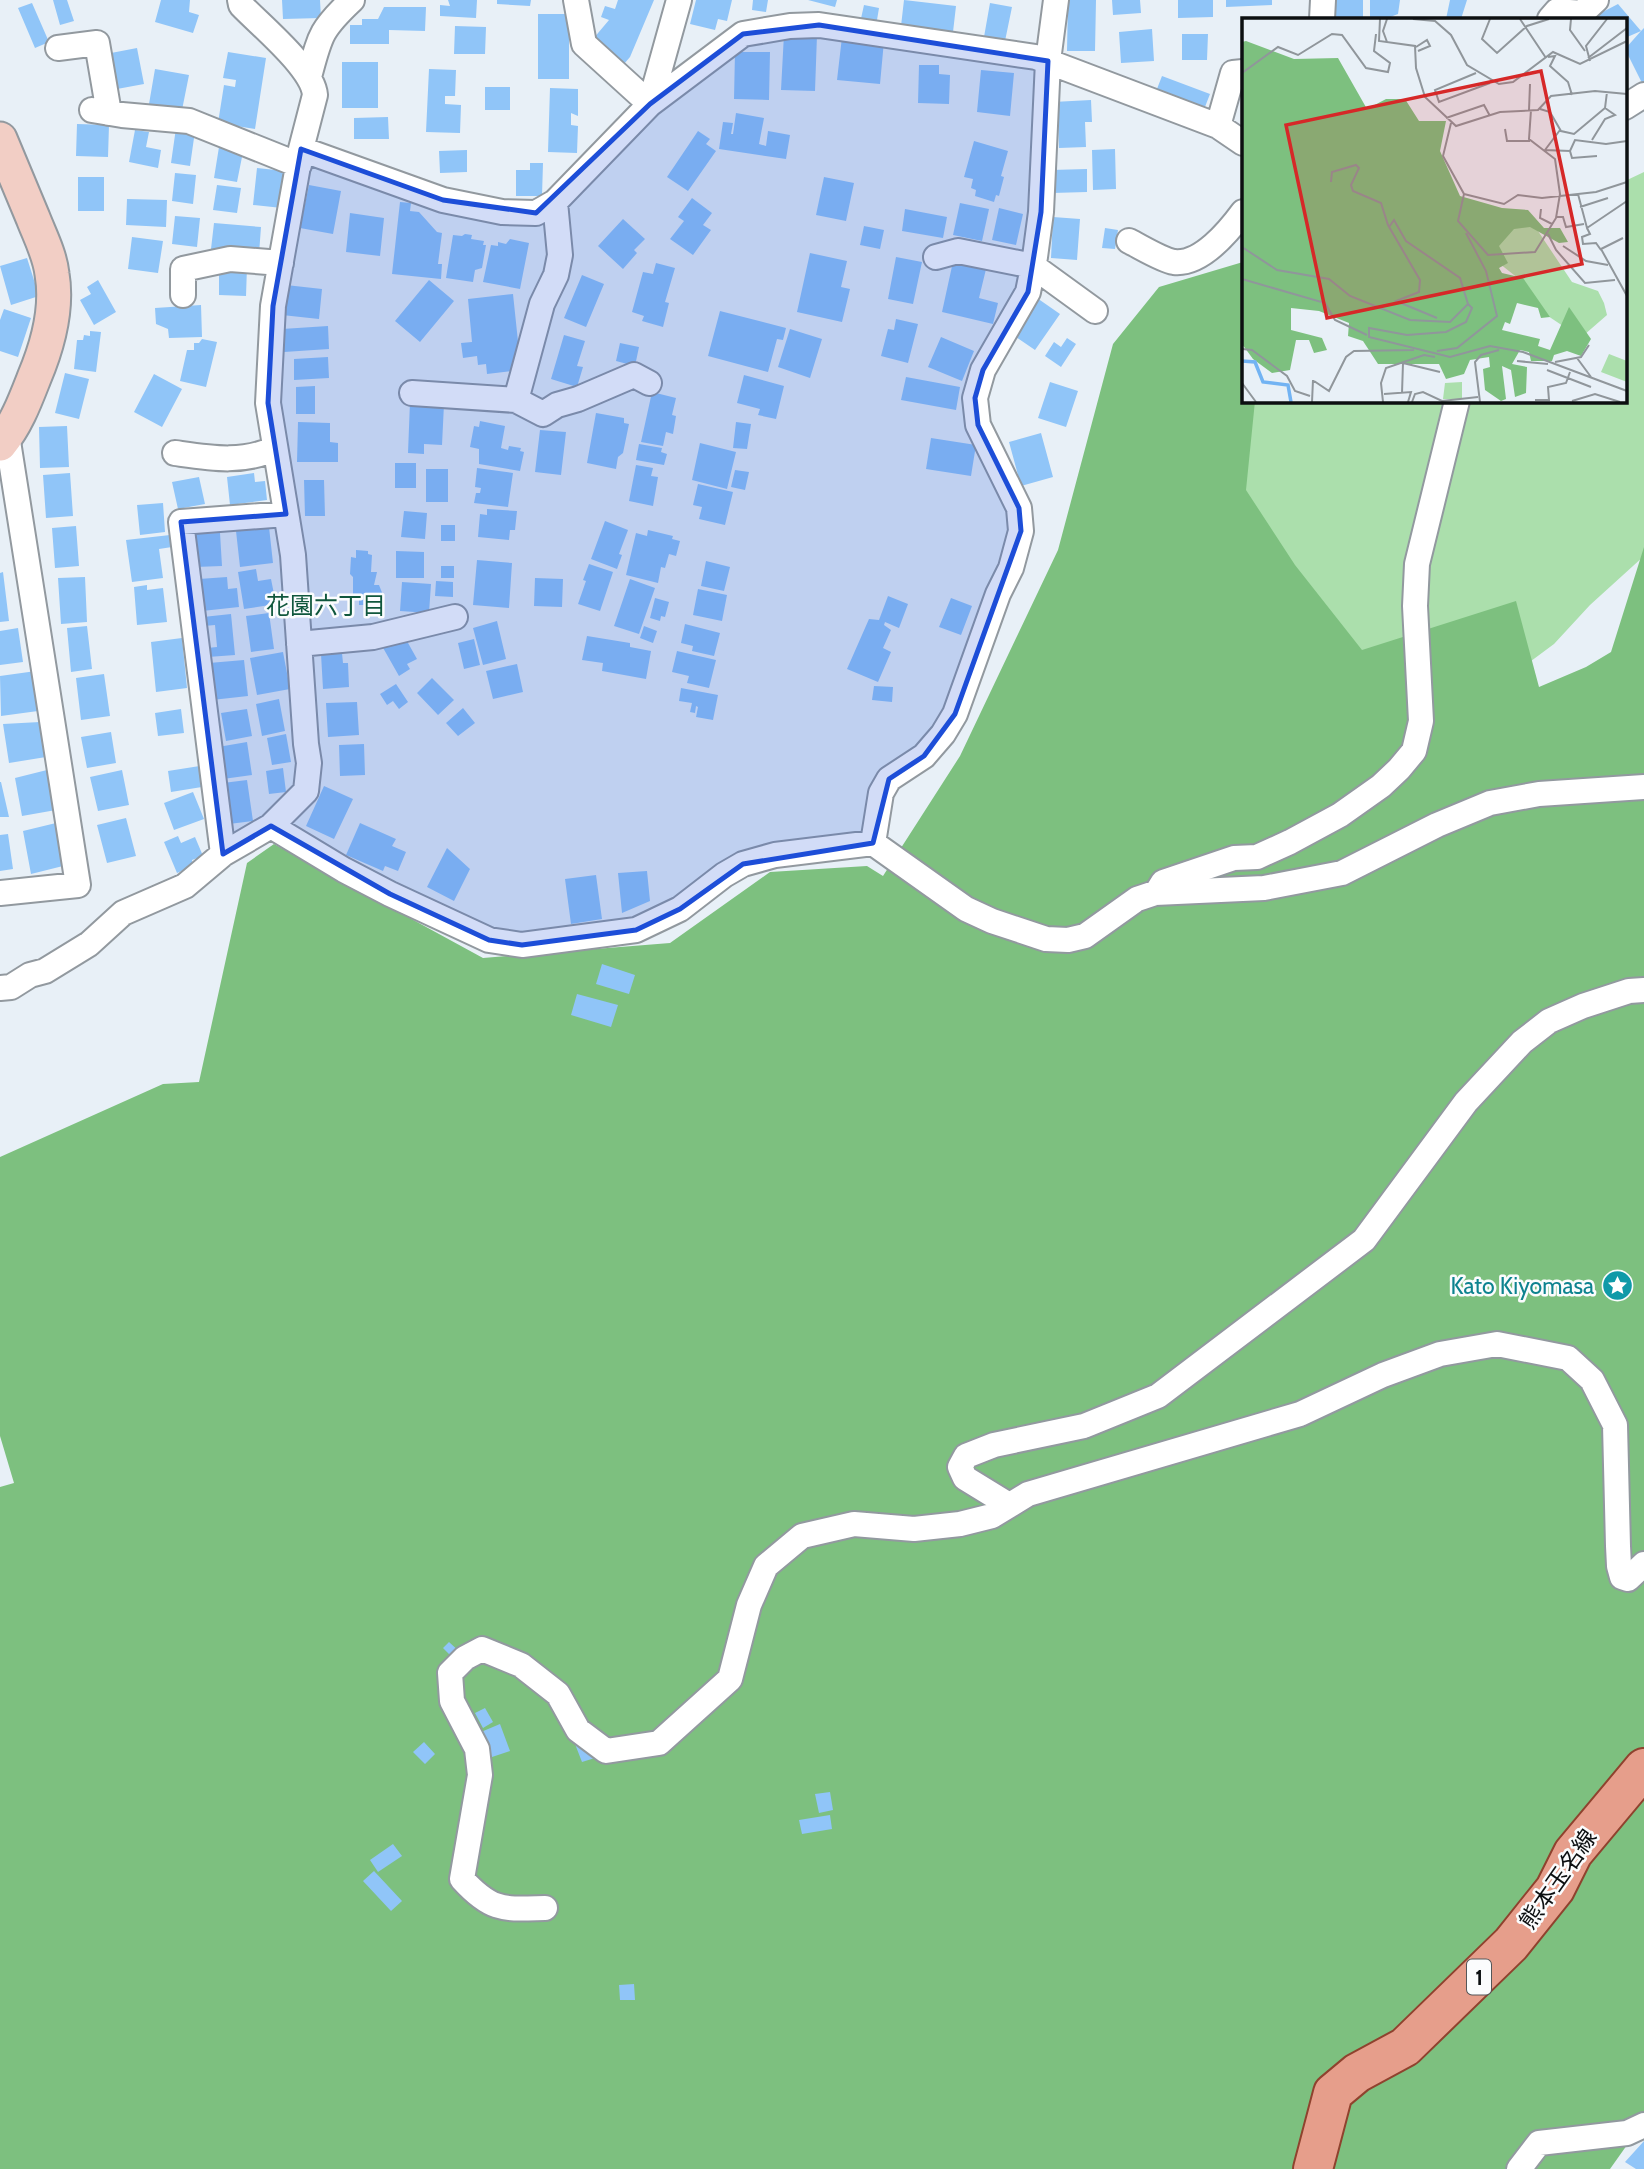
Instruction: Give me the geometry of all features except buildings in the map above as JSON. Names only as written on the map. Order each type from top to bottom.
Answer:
[{"type":"main road","name":"熊本玉名線","points":[[1313,2169],[1333,2093],[1357,2073],[1405,2047],[1511,1944],[1555,1889],[1573,1853],[1644,1768]]},
{"type":"street","points":[[0,988],[11,987],[30,975],[45,971],[89,944],[123,913],[186,886],[223,854],[271,826],[306,791],[309,763],[293,555],[268,403],[273,306],[300,157],[315,95],[309,77],[240,0]]},
{"type":"street","points":[[309,77],[323,30],[352,0]]},
{"type":"street","points":[[576,0],[584,44],[650,104]]},
{"type":"street","points":[[650,104],[678,0]]},
{"type":"street","points":[[873,843],[881,793],[888,779],[924,756],[943,734],[955,714],[998,594],[1011,568],[1021,531],[1019,508],[978,425],[975,398],[984,370],[1028,292],[1041,212],[1048,61],[1056,0]]},
{"type":"street","points":[[1322,18],[1323,0]]},
{"type":"street","points":[[1551,18],[1557,11],[1582,13],[1596,0]]},
{"type":"street","points":[[58,48],[97,43],[101,112],[189,121],[443,200],[502,212],[536,213],[555,201],[650,104],[743,34],[790,26],[845,28],[1036,57],[1217,126],[1242,142]]},
{"type":"street","points":[[1217,126],[1233,73],[1242,72]]},
{"type":"street","points":[[1626,106],[1644,95]]},
{"type":"street","points":[[0,139],[43,242],[52,272],[54,299],[50,328],[39,366],[4,439],[78,884],[26,899],[0,893]]},
{"type":"street","points":[[516,400],[542,304],[556,275],[560,255],[555,201]]},
{"type":"street","points":[[1129,242],[1175,262],[1199,257],[1229,232],[1242,213]]},
{"type":"street","points":[[936,257],[958,251],[1033,266],[1095,312]]},
{"type":"street","points":[[183,295],[183,269],[230,258],[281,263]]},
{"type":"street","points":[[412,393],[516,400],[543,414],[556,405],[634,376],[649,383]]},
{"type":"street","points":[[1155,893],[1163,882],[1234,858],[1256,857],[1340,815],[1399,769],[1413,751],[1421,721],[1415,606],[1417,564],[1457,402]]},
{"type":"street","points":[[176,453],[222,460],[261,455],[275,448]]},
{"type":"street","points":[[223,854],[181,522],[286,514]]},
{"type":"street","points":[[299,644],[373,638],[455,617]]},
{"type":"street","points":[[271,826],[390,894],[489,940],[522,945],[636,930],[680,909],[743,864],[775,855],[873,843],[966,909],[992,921],[1046,939],[1068,940],[1085,936],[1137,899],[1155,893],[1264,888],[1342,873],[1437,825],[1490,803],[1539,794],[1644,787]]},
{"type":"street","points":[[1009,1506],[965,1478],[960,1467],[966,1456],[994,1445],[1084,1426],[1158,1396],[1364,1240],[1466,1102],[1522,1042],[1549,1021],[1583,1006],[1644,990]]},
{"type":"street","points":[[545,1908],[503,1909],[478,1897],[462,1879],[480,1775],[477,1749],[452,1702],[450,1673],[465,1658],[482,1648],[521,1665],[558,1694],[578,1730],[606,1751],[659,1743],[730,1678],[749,1605],[766,1566],[802,1536],[854,1524],[915,1529],[960,1524],[992,1516],[1028,1494],[1300,1414],[1383,1375],[1440,1354],[1497,1344],[1569,1358],[1592,1380],[1615,1425],[1618,1546],[1622,1577],[1628,1579],[1644,1564]]},
{"type":"street","points":[[1519,2169],[1539,2143],[1627,2133],[1644,2125]]},
{"type":"highlighted area","points":[[819,25],[1048,61],[1041,212],[1028,292],[983,370],[975,398],[978,425],[1019,508],[1021,531],[955,714],[924,756],[889,779],[873,843],[743,864],[680,909],[636,930],[522,945],[489,940],[390,894],[271,826],[223,854],[181,522],[286,514],[268,403],[273,306],[301,149],[443,200],[536,213],[650,104],[743,34]]},
{"type":"green space","points":[[1644,172],[1644,556],[1590,605],[1554,644],[1507,679],[1357,689],[1227,512],[1243,402],[1626,402],[1626,181]]},
{"type":"green space","points":[[1242,262],[1242,402],[1255,402],[1246,490],[1295,565],[1362,650],[1516,601],[1539,687],[1586,667],[1611,652],[1644,547],[1644,2121],[1610,2169],[0,2169],[0,1487],[14,1483],[0,1436],[0,1157],[163,1084],[199,1082],[247,863],[274,844],[483,958],[670,943],[770,872],[867,866],[883,876],[960,756],[1058,550],[1113,344],[1159,287]]},
{"type":"place","name":"Kato Kiyomasa","points":[[1617,1286]]},
{"type":"district","name":"花園六丁目","points":[[326,605]]}]
